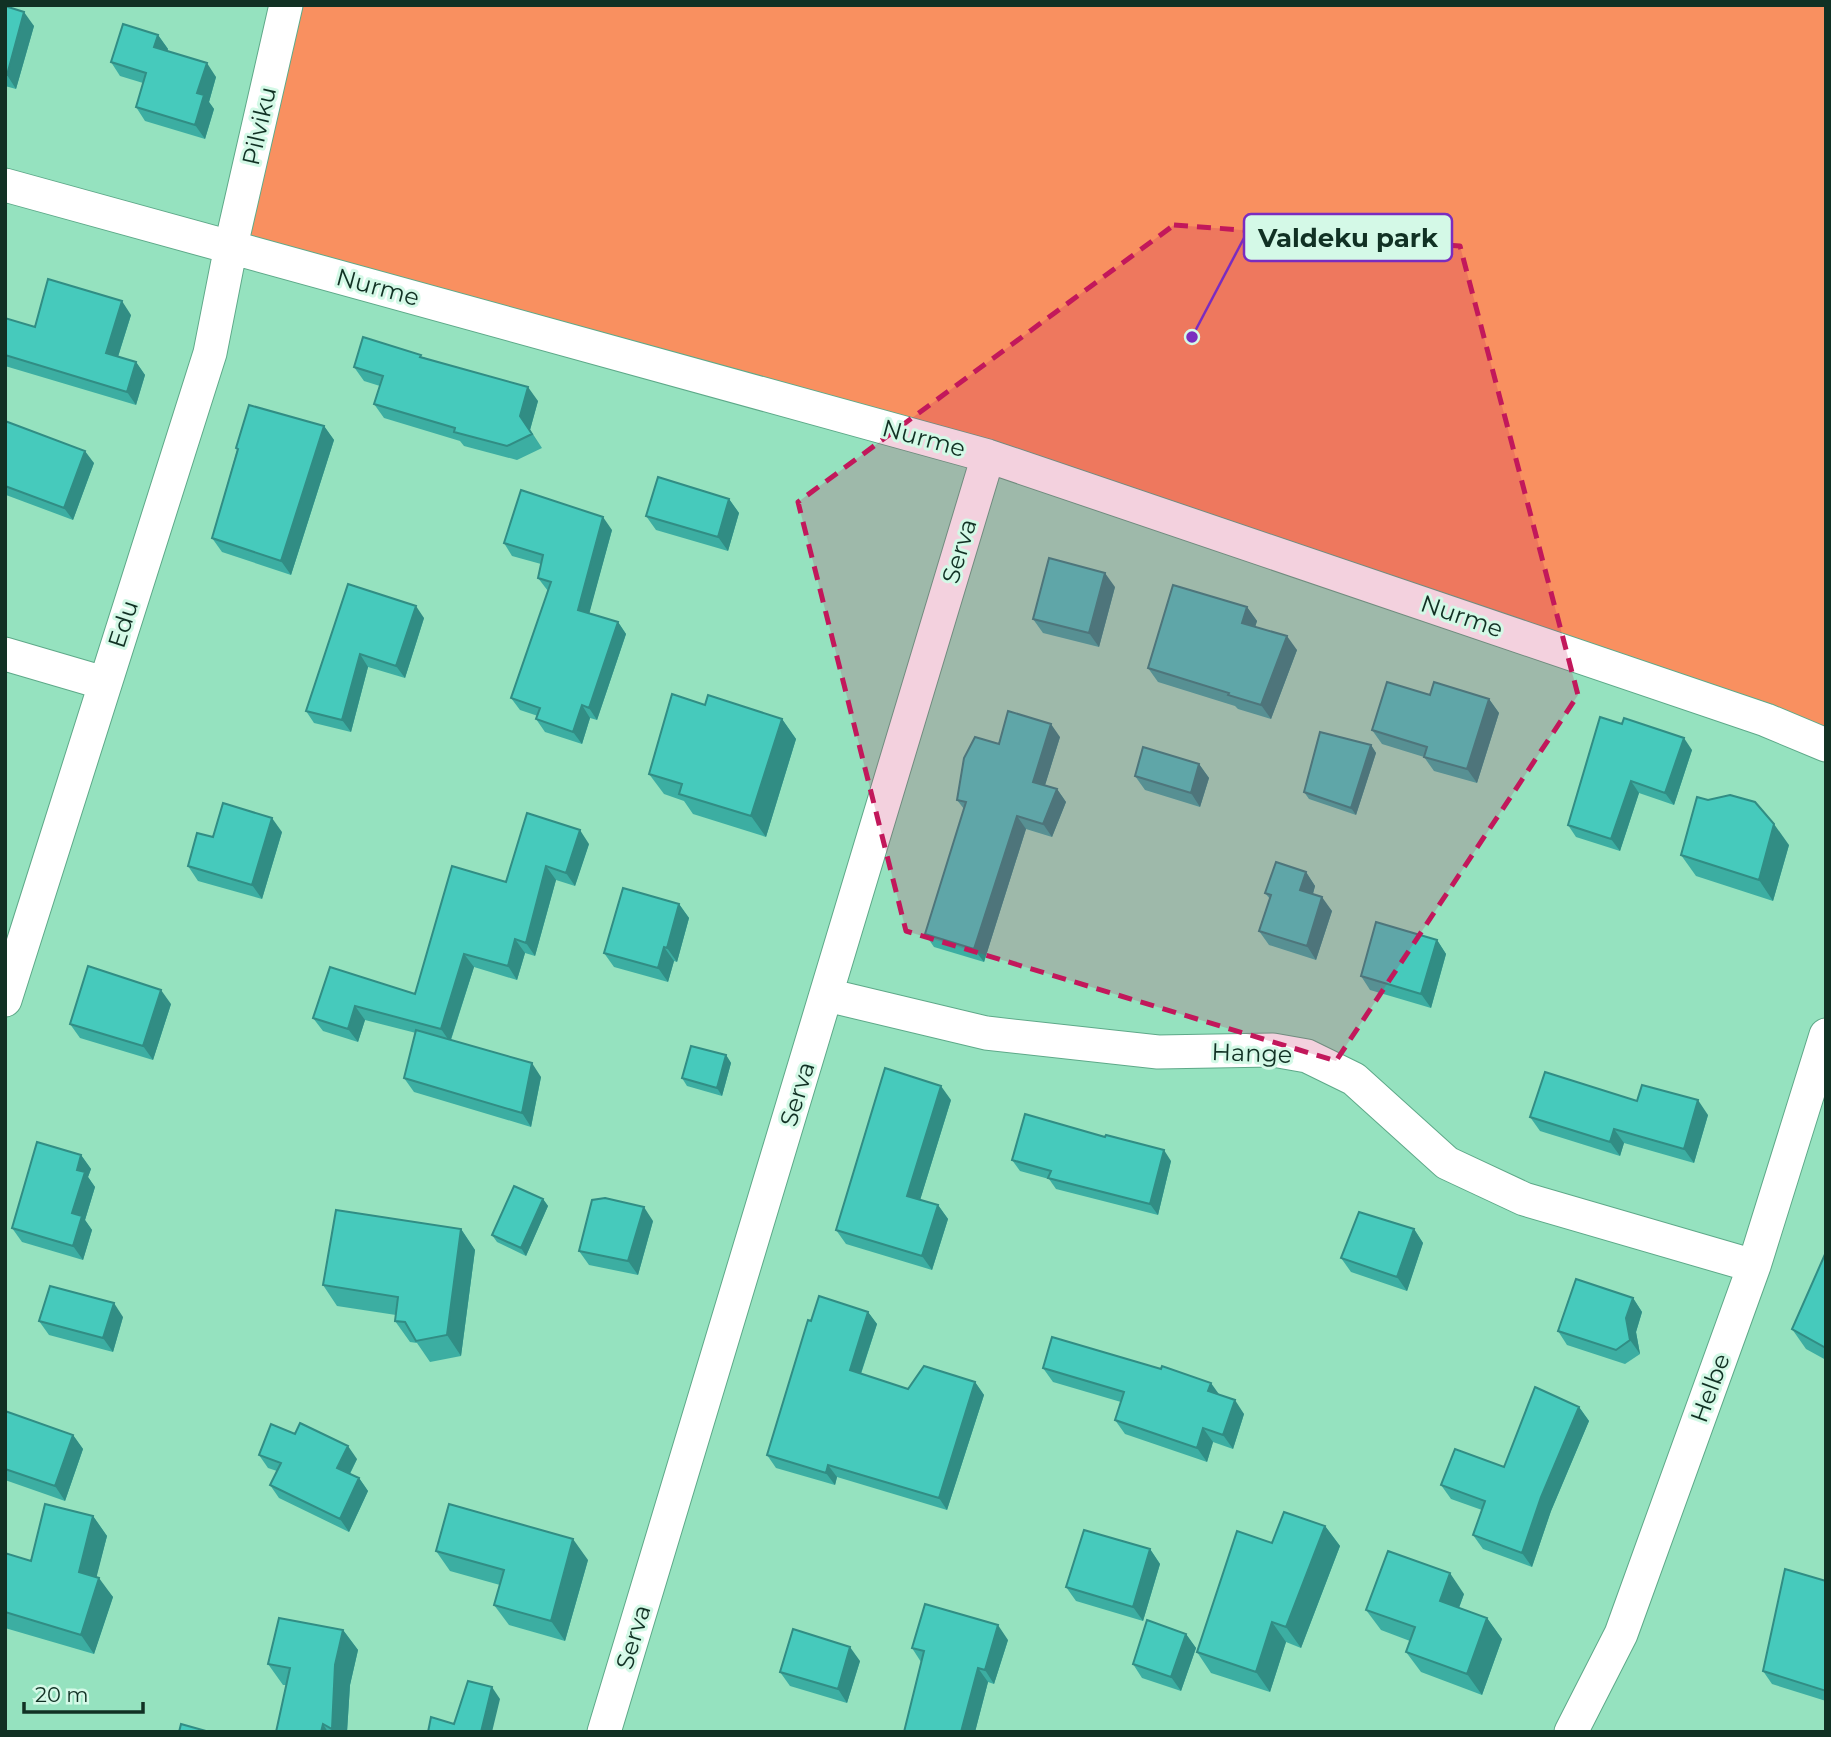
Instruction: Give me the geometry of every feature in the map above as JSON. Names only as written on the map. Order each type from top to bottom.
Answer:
[{"type":"street","name":"Pilviku","points":[[230,246],[286,5]]},
{"type":"street","name":"Nurme","points":[[5,185],[988,456],[1766,720],[1826,745]]},
{"type":"street","name":"Edu","points":[[5,1000],[210,353],[230,246]]},
{"type":"street","name":"Serva","points":[[604,1732],[988,456]]},
{"type":"street","points":[[5,654],[104,683]]},
{"type":"street","name":"Hange","points":[[827,995],[986,1033],[1158,1052],[1273,1050],[1307,1056],[1354,1079],[1447,1163],[1524,1199],[1754,1266]]},
{"type":"street","name":"Helbe","points":[[1571,1732],[1621,1634],[1754,1266],[1826,1034]]},
{"type":"highlighted area","points":[[1174,225],[1460,246],[1578,695],[1336,1061],[906,931],[798,502]]},
{"type":"shaded area","points":[[286,5],[1826,5],[1826,745],[988,456],[231,246]]},
{"type":"building","points":[[5,6],[24,12],[7,75],[5,75]]},
{"type":"building","points":[[123,24],[158,35],[154,47],[207,63],[197,93],[204,95],[195,125],[136,107],[146,73],[111,62]]},
{"type":"building","points":[[48,279],[122,301],[106,353],[136,362],[127,392],[5,355],[5,318],[35,327]]},
{"type":"building","points":[[363,337],[421,355],[420,357],[528,387],[520,416],[532,434],[507,446],[454,432],[455,428],[374,404],[383,376],[354,367]]},
{"type":"building","points":[[249,405],[324,426],[281,561],[212,538]]},
{"type":"building","points":[[5,421],[85,451],[64,508],[5,486]]},
{"type":"building","points":[[658,477],[729,499],[718,537],[646,516]]},
{"type":"building","points":[[521,490],[603,517],[578,610],[618,622],[589,708],[582,705],[573,732],[536,719],[540,708],[511,698],[551,582],[538,578],[543,555],[504,543]]},
{"type":"building","points":[[1049,558],[1105,573],[1089,633],[1033,619]]},
{"type":"building","points":[[348,584],[416,606],[396,666],[360,654],[342,720],[306,711]]},
{"type":"building","points":[[1173,585],[1247,607],[1242,623],[1287,636],[1261,705],[1148,668]]},
{"type":"building","points":[[1387,682],[1430,695],[1434,682],[1489,699],[1467,769],[1424,757],[1427,747],[1372,730]]},
{"type":"building","points":[[672,694],[705,705],[708,695],[782,719],[751,816],[679,794],[682,784],[649,774]]},
{"type":"building","points":[[1008,711],[1051,724],[1033,782],[1057,789],[1043,824],[1017,816],[974,949],[925,934],[966,802],[957,800],[964,758],[975,737],[999,744]]},
{"type":"building","points":[[1600,717],[1622,724],[1624,718],[1684,738],[1665,793],[1631,781],[1611,839],[1568,825]]},
{"type":"building","points":[[1320,732],[1371,745],[1351,808],[1304,792]]},
{"type":"building","points":[[1143,747],[1199,764],[1191,793],[1135,776]]},
{"type":"building","points":[[1730,795],[1755,802],[1774,824],[1759,880],[1681,855],[1697,797],[1708,800]]},
{"type":"building","points":[[223,803],[272,818],[252,885],[188,866],[197,833],[213,837]]},
{"type":"building","points":[[527,813],[580,830],[566,873],[546,866],[526,943],[515,939],[508,966],[464,954],[441,1029],[355,1006],[348,1029],[313,1018],[330,967],[415,994],[452,866],[506,882]]},
{"type":"building","points":[[1276,862],[1306,872],[1300,890],[1322,897],[1307,946],[1259,931],[1271,895],[1265,893]]},
{"type":"building","points":[[623,888],[679,904],[667,948],[664,947],[658,968],[604,953]]},
{"type":"building","points":[[1376,922],[1437,940],[1421,994],[1361,976]]},
{"type":"building","points":[[88,966],[161,990],[143,1046],[70,1024]]},
{"type":"building","points":[[416,1030],[532,1063],[522,1113],[404,1078]]},
{"type":"building","points":[[691,1046],[726,1055],[717,1088],[682,1078]]},
{"type":"building","points":[[885,1068],[941,1086],[907,1196],[938,1205],[922,1256],[836,1230]]},
{"type":"building","points":[[1545,1072],[1637,1101],[1642,1085],[1698,1100],[1684,1149],[1614,1129],[1610,1142],[1530,1117]]},
{"type":"building","points":[[1025,1114],[1105,1137],[1106,1135],[1164,1150],[1150,1204],[1048,1178],[1051,1171],[1012,1160]]},
{"type":"building","points":[[37,1142],[81,1155],[77,1170],[85,1172],[72,1213],[82,1216],[73,1246],[12,1228]]},
{"type":"building","points":[[514,1186],[543,1199],[521,1248],[492,1235]]},
{"type":"building","points":[[605,1198],[644,1207],[628,1261],[579,1251],[592,1200]]},
{"type":"building","points":[[336,1210],[461,1229],[447,1335],[416,1341],[405,1322],[395,1321],[398,1297],[323,1285]]},
{"type":"building","points":[[1359,1212],[1414,1229],[1397,1277],[1341,1258]]},
{"type":"building","points":[[1826,1252],[1826,1348],[1792,1329]]},
{"type":"building","points":[[1576,1279],[1633,1298],[1626,1318],[1630,1340],[1616,1350],[1558,1331]]},
{"type":"building","points":[[50,1286],[114,1303],[103,1338],[39,1321]]},
{"type":"building","points":[[819,1296],[868,1312],[850,1370],[908,1389],[924,1366],[975,1382],[939,1498],[828,1465],[826,1473],[767,1455],[808,1320],[811,1321]]},
{"type":"building","points":[[1052,1337],[1161,1369],[1162,1366],[1211,1383],[1208,1391],[1235,1400],[1223,1435],[1203,1428],[1197,1448],[1115,1420],[1124,1392],[1043,1368]]},
{"type":"building","points":[[1535,1387],[1579,1407],[1541,1497],[1522,1553],[1473,1535],[1485,1501],[1441,1485],[1455,1449],[1504,1467]]},
{"type":"building","points":[[5,1411],[73,1435],[55,1486],[5,1469]]},
{"type":"building","points":[[300,1423],[348,1446],[337,1468],[359,1478],[340,1519],[270,1485],[281,1463],[259,1455],[271,1424],[295,1434]]},
{"type":"building","points":[[45,1504],[93,1516],[79,1572],[99,1578],[81,1635],[5,1612],[5,1553],[31,1561]]},
{"type":"building","points":[[449,1504],[573,1539],[551,1621],[494,1605],[504,1570],[436,1551]]},
{"type":"building","points":[[1284,1512],[1325,1526],[1286,1627],[1272,1622],[1256,1672],[1197,1652],[1237,1531],[1272,1543]]},
{"type":"building","points":[[1084,1530],[1150,1549],[1133,1607],[1066,1587]]},
{"type":"building","points":[[1388,1551],[1450,1573],[1440,1601],[1487,1618],[1467,1674],[1406,1652],[1415,1627],[1366,1610]]},
{"type":"building","points":[[1785,1569],[1826,1581],[1826,1691],[1763,1671]]},
{"type":"building","points":[[925,1604],[998,1625],[985,1670],[978,1668],[961,1732],[904,1732],[924,1651],[912,1648]]},
{"type":"building","points":[[279,1618],[343,1630],[335,1665],[332,1729],[323,1724],[321,1732],[276,1732],[290,1668],[268,1664]]},
{"type":"building","points":[[1147,1620],[1186,1634],[1171,1677],[1133,1664]]},
{"type":"building","points":[[793,1629],[850,1647],[838,1689],[780,1672]]},
{"type":"building","points":[[468,1681],[492,1687],[481,1732],[428,1732],[431,1717],[454,1724]]},
{"type":"building","points":[[181,1724],[206,1731],[179,1732]]},
{"type":"place","name":"Valdeku park","points":[[1192,337]]}]
